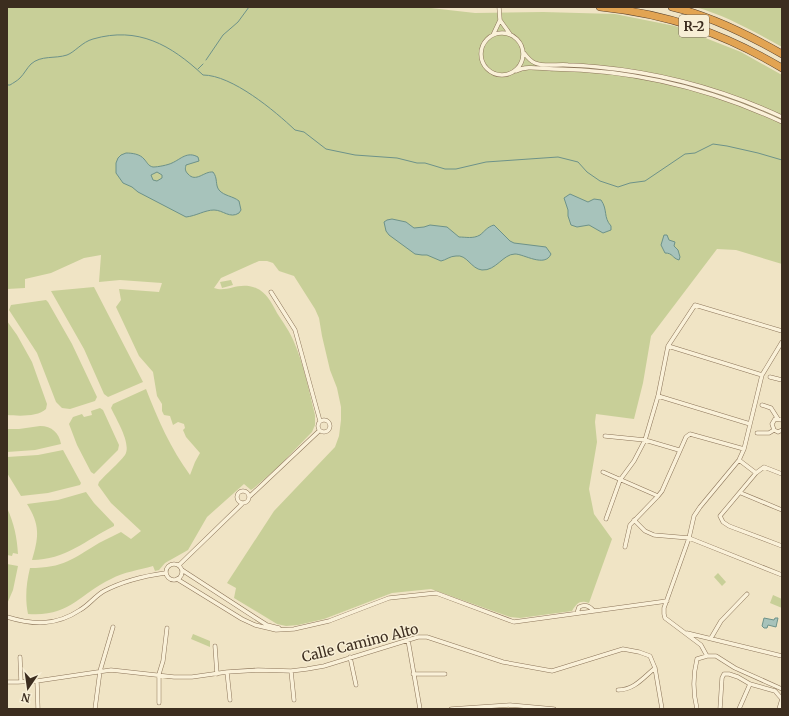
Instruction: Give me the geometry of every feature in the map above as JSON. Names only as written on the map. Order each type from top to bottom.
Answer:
[{"type":"highway","name":"R-2","points":[[600,7],[646,13],[696,27],[731,40],[782,68]]},
{"type":"highway","name":"R-2","points":[[672,7],[694,13],[732,28],[762,42],[782,54]]},
{"type":"street","points":[[499,7],[500,20],[493,35],[483,45],[481,52],[484,66],[495,74],[502,76],[510,74],[523,67],[618,73],[696,90],[748,107],[782,122]]},
{"type":"street","points":[[500,20],[510,34],[520,42],[524,53],[528,58],[535,63],[570,64],[618,69],[679,81],[726,95],[782,117]]},
{"type":"street","points":[[493,35],[504,33],[510,34]]},
{"type":"street","points":[[516,71],[523,60],[524,53]]},
{"type":"street","points":[[271,292],[295,330],[320,421],[318,426],[320,431]]},
{"type":"street","points":[[606,519],[620,480],[634,461],[645,440],[658,396],[668,346],[695,305],[782,331]]},
{"type":"street","points":[[707,656],[701,645],[675,627],[666,618],[664,614],[667,601],[689,538],[694,516],[739,460],[744,449],[762,375],[782,342]]},
{"type":"street","points":[[668,346],[762,375]]},
{"type":"street","points":[[770,377],[782,380]]},
{"type":"street","points":[[658,396],[750,424]]},
{"type":"street","points":[[762,406],[771,408],[780,419],[774,421],[772,424],[774,430]]},
{"type":"street","points":[[178,565],[243,503],[247,501],[248,495],[256,490],[320,431],[325,432],[330,428],[330,424],[327,421],[320,421]]},
{"type":"street","points":[[757,433],[768,434],[774,430],[778,432],[782,430]]},
{"type":"street","points":[[625,547],[630,525],[662,491],[686,437],[690,434],[744,449]]},
{"type":"street","points":[[605,436],[645,440],[679,450]]},
{"type":"street","points":[[739,460],[756,473]]},
{"type":"street","points":[[782,474],[764,467],[756,473],[720,516],[722,522],[730,526],[782,546]]},
{"type":"street","points":[[603,472],[658,496]]},
{"type":"street","points":[[235,511],[237,505],[237,495],[244,491],[248,495]]},
{"type":"street","points":[[740,493],[782,510]]},
{"type":"street","points":[[237,498],[243,503]]},
{"type":"street","points":[[634,520],[645,530],[654,535],[689,538],[782,575]]},
{"type":"street","points":[[182,570],[180,577],[177,579],[171,580],[168,578],[166,573],[167,567],[172,564],[178,565],[182,570],[267,625],[286,629]]},
{"type":"street","points":[[7,617],[37,624],[52,622],[80,610],[103,592],[121,583],[166,573]]},
{"type":"street","points":[[177,579],[242,619],[256,625],[276,630],[306,627],[329,621],[389,598],[436,593],[514,622],[667,601]]},
{"type":"street","points":[[711,638],[721,621],[747,594]]},
{"type":"street","points":[[577,613],[579,607],[584,605],[589,606],[594,611]]},
{"type":"street","points":[[95,709],[100,671],[114,627]]},
{"type":"street","points":[[159,702],[160,674],[167,628]]},
{"type":"street","points":[[684,632],[782,656]]},
{"type":"street","name":"Calle Camino Alto","points":[[7,682],[21,682],[111,670],[160,674],[174,677],[192,677],[227,672],[258,670],[291,671],[318,667],[418,637],[427,637],[503,662],[552,670],[623,649],[639,652],[650,656],[655,668],[662,709]]},
{"type":"street","points":[[408,640],[420,709]]},
{"type":"street","points":[[215,646],[217,674]]},
{"type":"street","points":[[697,709],[695,700],[694,669],[697,659],[707,656],[716,656],[735,668],[782,689]]},
{"type":"street","points":[[20,657],[21,682]]},
{"type":"street","points":[[350,658],[356,685]]},
{"type":"street","points":[[618,690],[626,690],[635,686],[655,668]]},
{"type":"street","points":[[291,671],[294,700]]},
{"type":"street","points":[[227,672],[230,700]]},
{"type":"street","points":[[414,674],[444,674]]},
{"type":"street","points":[[720,709],[722,678],[724,674],[729,674],[750,684],[775,691],[782,699],[779,709]]},
{"type":"street","points":[[37,680],[38,709]]},
{"type":"street","points":[[739,709],[750,684]]},
{"type":"street","points":[[451,709],[510,704],[554,709]]},
{"type":"green space","points":[[7,7],[422,7],[475,13],[543,12],[615,14],[675,26],[741,52],[782,75],[782,264],[736,250],[717,249],[651,336],[643,383],[634,419],[596,414],[595,422],[597,442],[589,489],[594,514],[612,539],[589,603],[579,603],[572,611],[520,618],[510,617],[431,589],[392,593],[324,619],[286,626],[277,624],[234,598],[236,588],[227,583],[274,511],[335,447],[339,436],[341,420],[341,407],[337,388],[330,370],[319,318],[315,309],[294,276],[279,271],[273,263],[259,261],[221,278],[214,288],[224,289],[238,286],[250,286],[260,290],[271,302],[286,327],[301,360],[315,415],[315,425],[312,432],[277,468],[254,488],[251,490],[244,484],[207,517],[188,550],[165,563],[159,570],[155,571],[153,566],[132,571],[111,579],[73,604],[64,608],[54,612],[42,614],[28,614],[26,591],[30,568],[42,568],[67,562],[121,532],[131,539],[141,531],[111,503],[98,485],[99,482],[125,455],[127,450],[125,438],[111,408],[113,404],[146,389],[165,434],[190,475],[200,453],[186,437],[183,430],[185,428],[184,424],[178,422],[173,425],[170,416],[164,415],[162,411],[162,404],[157,396],[153,372],[139,356],[116,307],[121,300],[119,289],[159,292],[162,283],[120,280],[99,282],[101,255],[84,258],[51,273],[25,279],[25,288],[7,289]]},
{"type":"green space","points":[[695,7],[782,7],[782,47],[729,19]]},
{"type":"green space","points":[[231,280],[233,285],[222,288],[220,282]]},
{"type":"green space","points":[[94,287],[143,382],[108,397],[104,394],[84,349],[51,291]]},
{"type":"green space","points":[[46,300],[72,344],[97,397],[95,401],[70,409],[62,408],[56,402],[37,353],[9,310],[11,305]]},
{"type":"green space","points":[[7,321],[17,335],[32,362],[47,404],[46,409],[42,412],[17,416],[7,415]]},
{"type":"green space","points":[[100,408],[103,410],[119,445],[118,450],[94,474],[91,472],[77,445],[69,424],[73,417],[82,414],[84,417],[92,415],[91,411]]},
{"type":"green space","points":[[40,426],[48,427],[57,433],[61,444],[35,450],[7,452],[7,429]]},
{"type":"green space","points":[[63,450],[81,483],[80,485],[48,493],[21,496],[7,473],[7,457],[38,455]]},
{"type":"green space","points":[[86,492],[94,503],[114,524],[114,526],[65,553],[55,557],[32,560],[36,544],[37,531],[34,518],[27,504],[58,500]]},
{"type":"green space","points":[[7,508],[13,525],[18,548],[18,554],[13,553],[12,556],[7,555]]},
{"type":"green space","points":[[7,564],[18,566],[13,590],[7,604]]},
{"type":"green space","points":[[718,573],[726,582],[722,586],[714,577]]},
{"type":"green space","points":[[773,595],[782,599],[782,608],[770,603]]},
{"type":"green space","points":[[193,634],[210,641],[210,647],[191,639]]},
{"type":"water","points":[[126,153],[138,155],[153,167],[170,164],[187,155],[194,155],[198,157],[199,161],[186,165],[187,173],[191,176],[197,177],[213,172],[219,190],[223,194],[239,201],[241,210],[236,215],[230,215],[214,210],[186,217],[123,183],[116,173],[116,163],[121,155]],"holes":[[[157,172],[162,175],[162,178],[157,181],[153,180],[151,175]]]},
{"type":"water","points":[[570,194],[588,202],[594,199],[601,200],[607,220],[611,226],[611,230],[603,233],[589,225],[577,227],[571,225],[564,198]]},
{"type":"water","points":[[392,219],[406,222],[414,228],[430,225],[447,227],[459,237],[472,237],[480,235],[494,225],[510,241],[514,243],[546,247],[551,254],[544,260],[515,254],[511,255],[487,270],[478,269],[460,256],[454,256],[441,261],[427,255],[415,254],[389,235],[386,231],[384,222]]},
{"type":"water","points":[[664,235],[667,235],[669,240],[675,242],[674,246],[678,250],[680,257],[679,260],[670,254],[665,253],[661,245]]},
{"type":"water","points":[[764,618],[774,620],[775,618],[778,618],[776,627],[768,625],[767,628],[764,628],[762,626]]},
{"type":"waterway","points":[[206,60],[223,35],[238,22],[249,7]]},
{"type":"waterway","points":[[7,85],[10,85],[18,80],[31,64],[39,59],[67,55],[85,42],[93,39],[125,35],[153,41],[166,47],[191,64],[203,75],[227,81],[240,87],[265,104],[295,130],[304,132],[326,149],[355,155],[397,158],[417,163],[425,163],[445,169],[456,169],[486,162],[558,157],[578,162],[587,172],[600,181],[618,187],[630,183],[645,181],[685,154],[695,153],[713,144],[758,153],[782,160]]},
{"type":"waterway","points":[[198,69],[203,64]]}]
